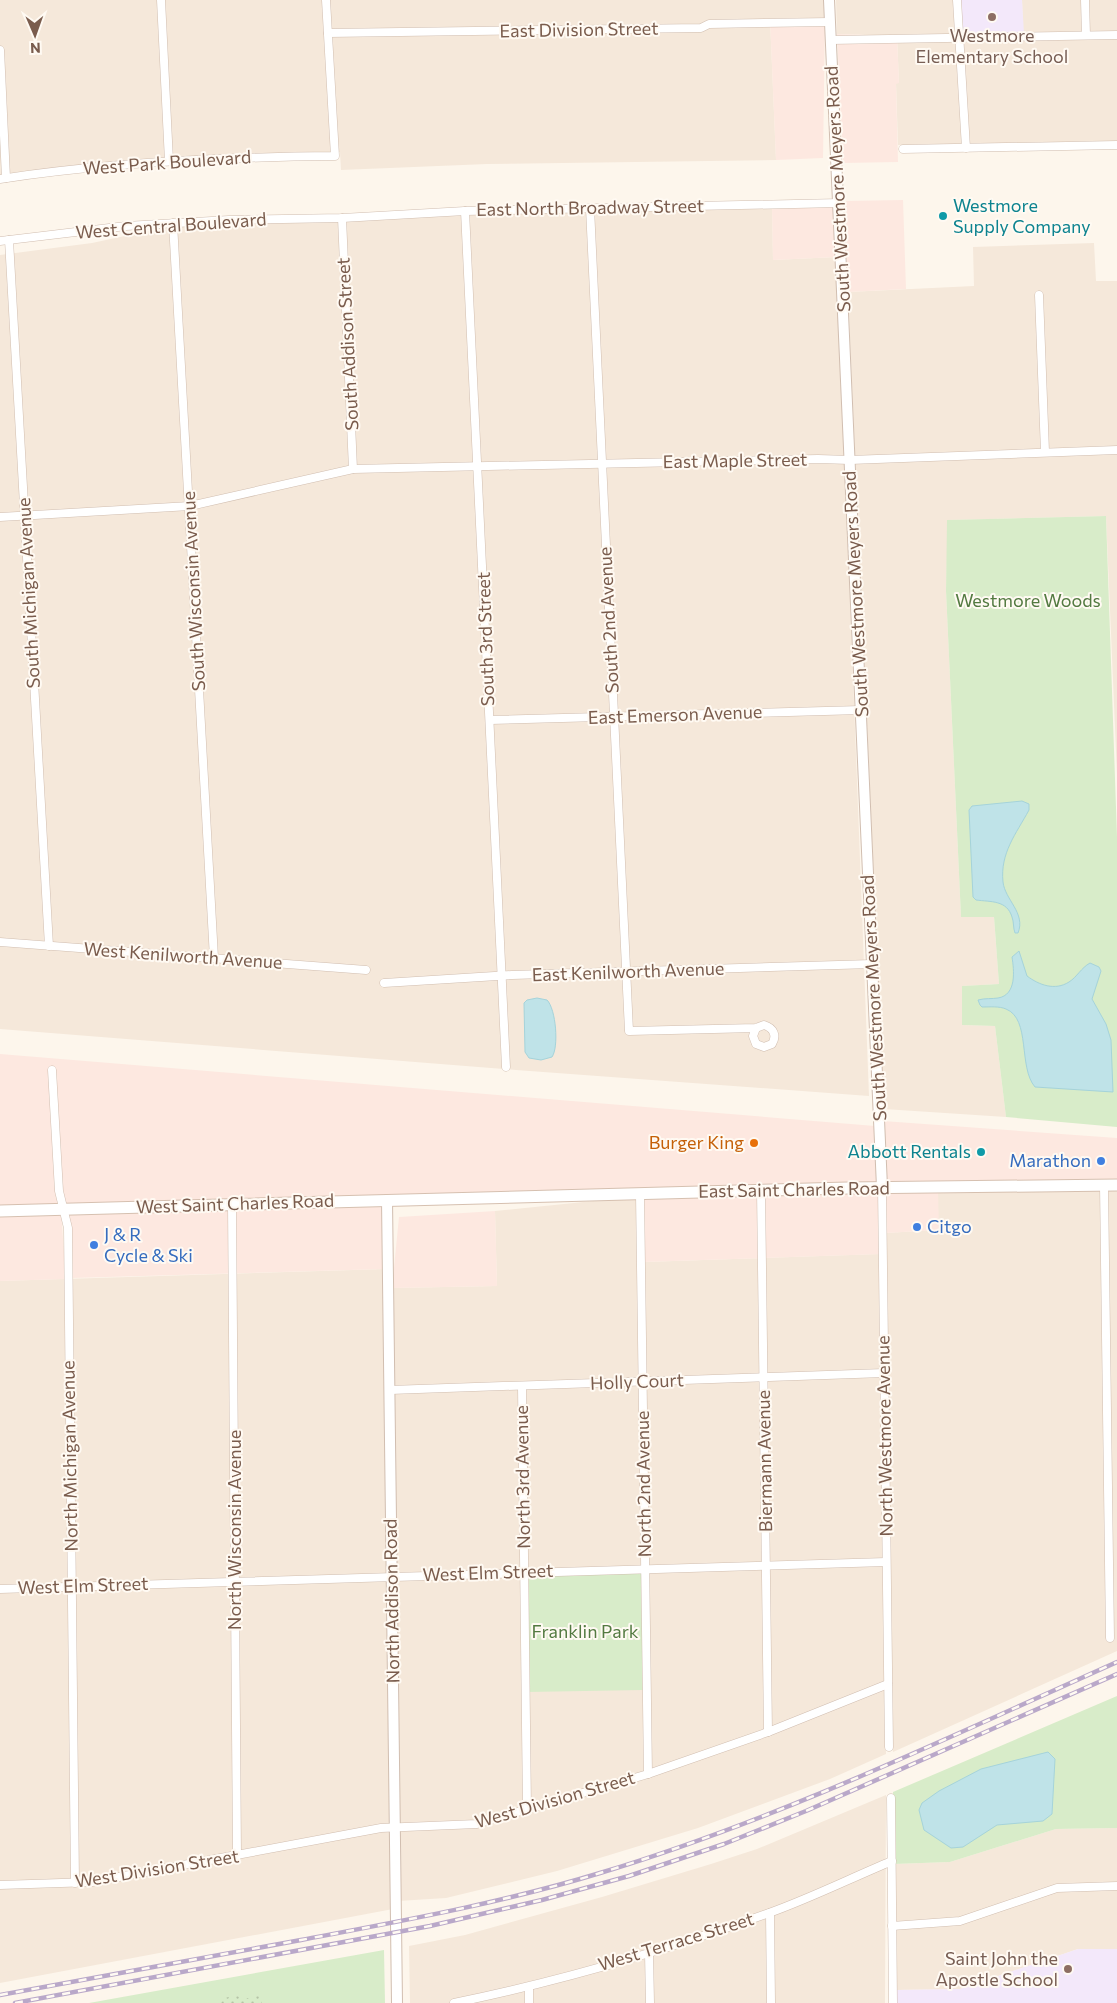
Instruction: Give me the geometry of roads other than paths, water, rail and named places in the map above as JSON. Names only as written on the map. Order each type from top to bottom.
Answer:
[{"type":"main road","name":"East Saint Charles Road","points":[[470,1198],[882,1187],[1117,1184]]},
{"type":"main road","name":"West Saint Charles Road","points":[[0,1211],[470,1198]]},
{"type":"street","points":[[161,0],[169,161]]},
{"type":"street","points":[[326,0],[328,33]]},
{"type":"street","name":"South Westmore Meyers Road","points":[[829,0],[882,1187]]},
{"type":"street","points":[[958,0],[966,148]]},
{"type":"street","points":[[1085,0],[1086,35]]},
{"type":"street","name":"East Division Street","points":[[328,33],[701,28],[709,24],[830,22]]},
{"type":"street","name":"West Park Boulevard","points":[[3,178],[169,161],[274,156],[335,156],[328,33]]},
{"type":"street","points":[[831,40],[1117,35]]},
{"type":"street","points":[[0,50],[3,178]]},
{"type":"street","points":[[903,149],[1117,145]]},
{"type":"street","name":"East North Broadway Street","points":[[342,218],[465,211],[838,203]]},
{"type":"street","name":"South 2nd Avenue","points":[[590,208],[629,1031],[756,1028]]},
{"type":"street","name":"South 3rd Street","points":[[465,211],[479,466],[506,1067]]},
{"type":"street","name":"West Central Boulevard","points":[[0,242],[117,227],[174,223],[342,218]]},
{"type":"street","name":"South Addison Street","points":[[342,218],[354,470]]},
{"type":"street","name":"South Wisconsin Avenue","points":[[174,223],[214,958]]},
{"type":"street","name":"South Michigan Avenue","points":[[9,240],[49,946]]},
{"type":"street","points":[[1038,294],[1045,452]]},
{"type":"street","name":"East Maple Street","points":[[0,517],[206,504],[354,470],[602,463],[850,460],[1117,450]]},
{"type":"street","name":"East Emerson Avenue","points":[[490,720],[861,710]]},
{"type":"street","name":"West Kenilworth Avenue","points":[[0,942],[366,970]]},
{"type":"street","name":"East Kenilworth Avenue","points":[[384,983],[502,976],[872,964]]},
{"type":"street","points":[[52,1070],[59,1191],[64,1209]]},
{"type":"street","points":[[1104,1185],[1110,1638]]},
{"type":"street","name":"North Westmore Avenue","points":[[882,1187],[889,1747]]},
{"type":"street","name":"Biermann Avenue","points":[[761,1190],[768,1732]]},
{"type":"street","name":"North 2nd Avenue","points":[[640,1194],[648,1774]]},
{"type":"street","name":"North Addison Road","points":[[387,1200],[397,2003]]},
{"type":"street","name":"North Wisconsin Avenue","points":[[232,1204],[237,1856]]},
{"type":"street","name":"North Michigan Avenue","points":[[64,1209],[68,1228],[75,1883]]},
{"type":"street","name":"Holly Court","points":[[390,1390],[884,1373]]},
{"type":"street","name":"North 3rd Avenue","points":[[522,1386],[527,1810]]},
{"type":"street","name":"West Elm Street","points":[[0,1589],[886,1562]]},
{"type":"street","name":"West Division Street","points":[[0,1885],[92,1882],[395,1827],[477,1824],[648,1774],[768,1732],[888,1684]]},
{"type":"street","points":[[891,1798],[893,2003]]},
{"type":"street","name":"West Terrace Street","points":[[454,2003],[529,1987],[649,1953],[770,1913],[892,1861]]},
{"type":"street","points":[[892,1926],[960,1921],[1057,1888],[1117,1886]]},
{"type":"street","points":[[770,1913],[771,2003]]},
{"type":"street","points":[[649,1953],[650,2003]]},
{"type":"street","points":[[529,1987],[529,2003]]},
{"type":"water","points":[[1022,801],[1029,804],[1029,810],[1006,853],[1003,872],[1003,882],[1007,895],[1019,919],[1018,933],[1015,933],[1010,911],[1006,907],[998,903],[976,900],[973,897],[969,810],[972,806]]},
{"type":"water","points":[[1019,951],[1027,976],[1047,986],[1064,985],[1090,963],[1099,967],[1101,971],[1092,999],[1106,1024],[1111,1040],[1113,1092],[1035,1087],[1027,1068],[1022,1033],[1014,1014],[1003,1008],[982,1007],[980,1005],[978,1000],[998,998],[1008,992],[1013,981],[1012,957]]},
{"type":"water","points":[[537,998],[547,1000],[553,1011],[556,1028],[552,1057],[541,1060],[529,1058],[525,1052],[524,1003],[527,1000]]},
{"type":"water","points":[[1048,1752],[1055,1759],[1052,1814],[1043,1821],[997,1825],[963,1847],[951,1848],[924,1830],[919,1810],[922,1803],[939,1791],[981,1769]]},
{"type":"railway","points":[[0,1995],[414,1918],[489,1902],[600,1873],[667,1852],[797,1803],[926,1748],[1117,1662]]},
{"type":"railway","points":[[15,2003],[430,1926],[542,1900],[629,1876],[724,1844],[806,1811],[1117,1674]]},
{"type":"place","name":"Westmore Elementary School","points":[[992,17]]},
{"type":"place","name":"Westmore Supply Company","points":[[943,216]]},
{"type":"place","name":"Burger King","points":[[754,1143]]},
{"type":"place","name":"Abbott Rentals","points":[[981,1152]]},
{"type":"place","name":"Marathon","points":[[1101,1161]]},
{"type":"place","name":"Citgo","points":[[917,1227]]},
{"type":"place","name":"J & R Cycle & Ski","points":[[94,1245]]},
{"type":"place","name":"Saint John the Apostle School","points":[[1068,1969]]},
{"type":"park label","name":"Westmore Woods","points":[[1028,601]]},
{"type":"park label","name":"Franklin Park","points":[[585,1632]]}]
